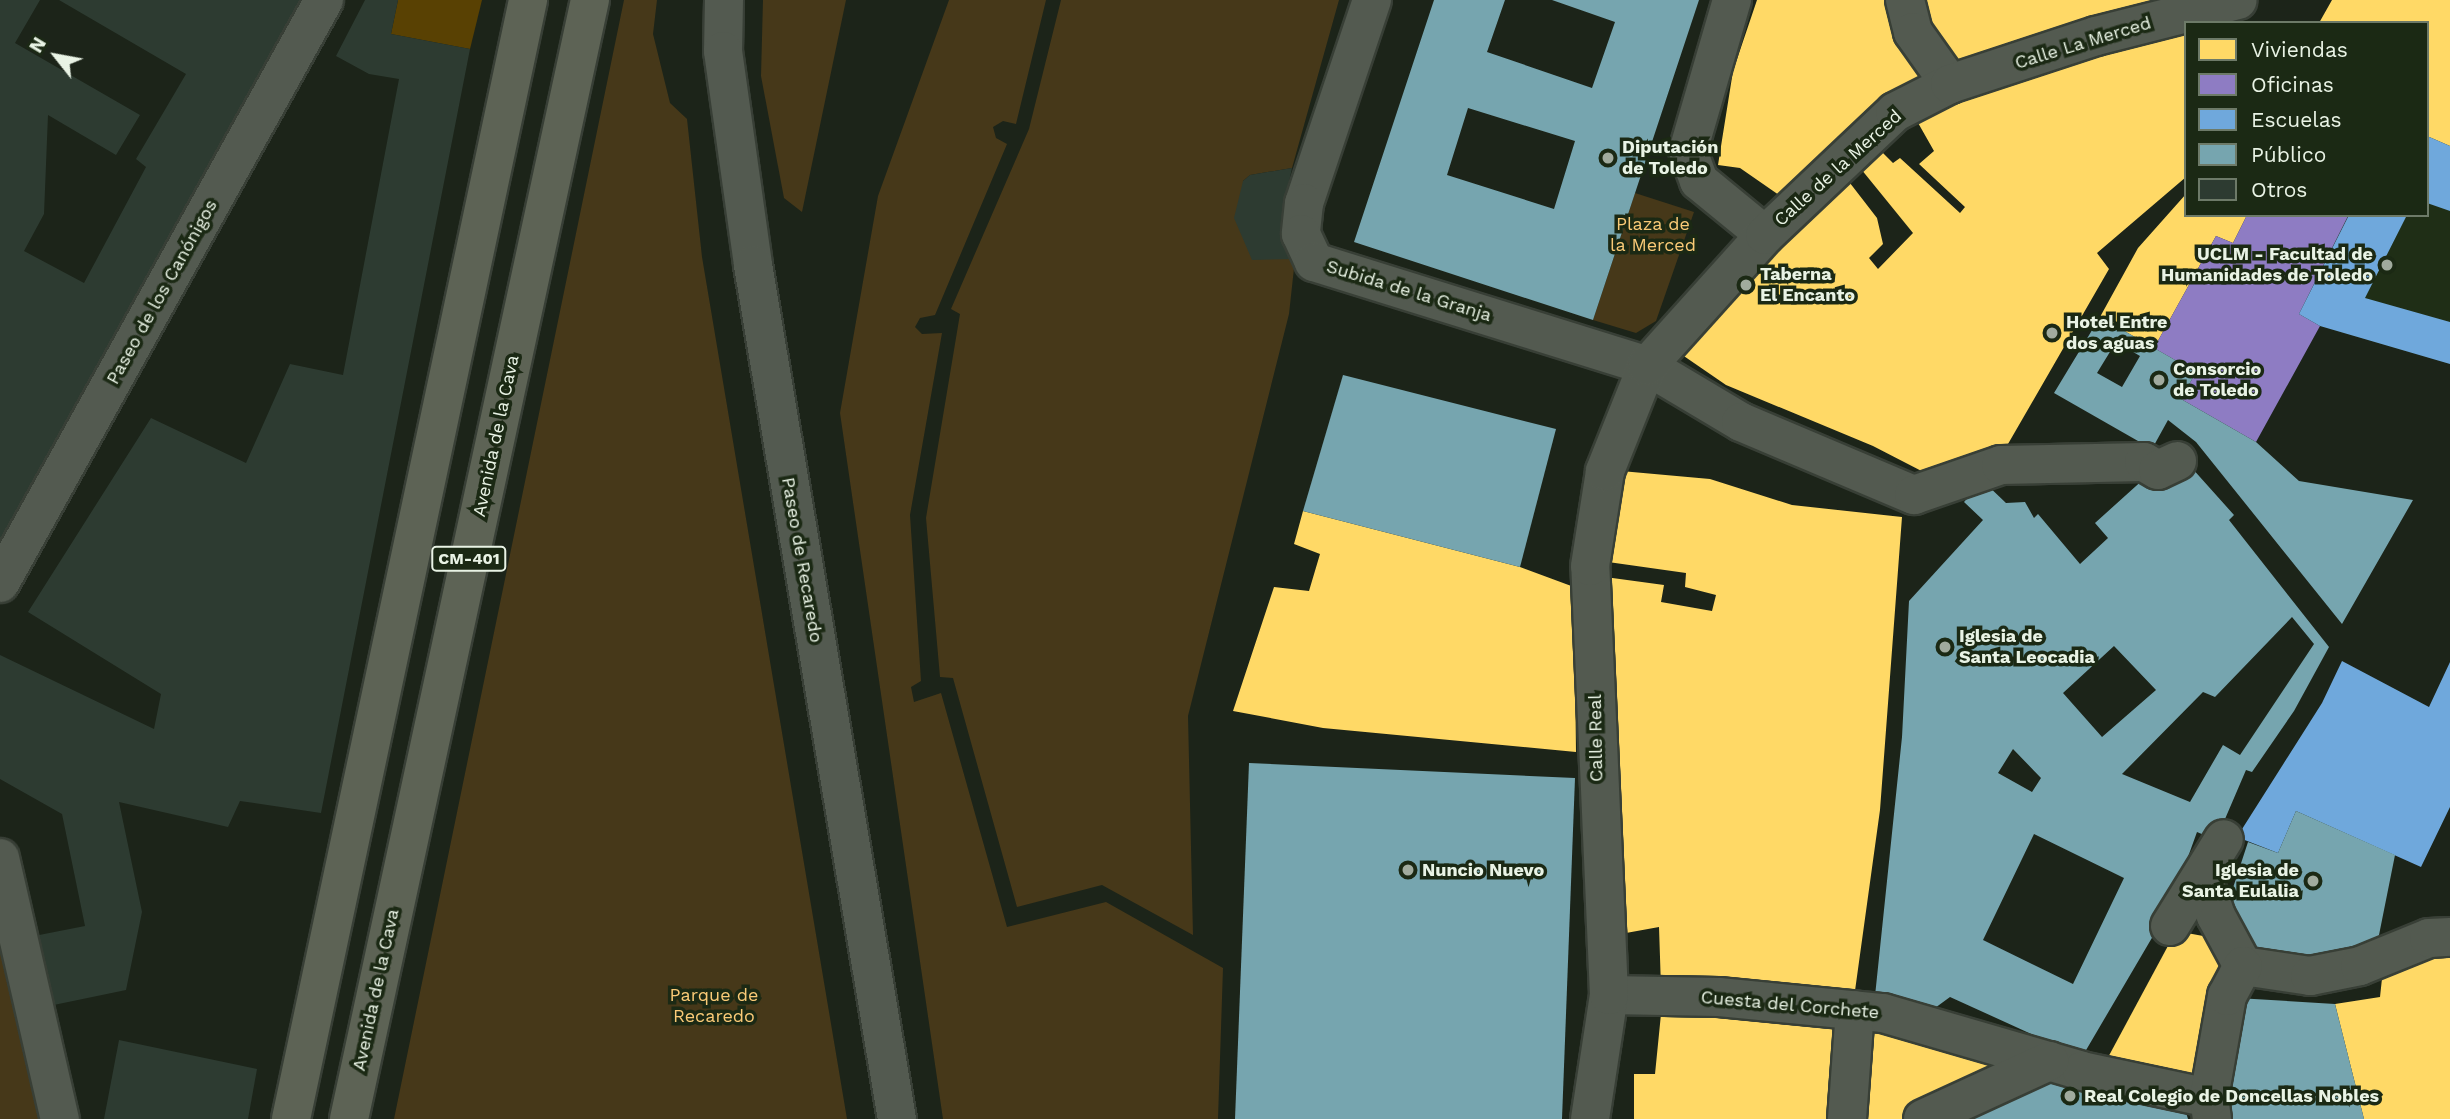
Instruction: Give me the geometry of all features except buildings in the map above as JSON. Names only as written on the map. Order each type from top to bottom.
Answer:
[{"type":"main road","name":"CM-401","points":[[291,1119],[528,0]]},
{"type":"main road","name":"Avenida de la Cava","points":[[349,1119],[590,0]]},
{"type":"street","name":"Paseo de los Canónigos","points":[[0,583],[324,0]]},
{"type":"street","name":"Paseo de Recaredo","points":[[724,0],[723,51],[753,265],[897,1119]]},
{"type":"street","name":"Subida de la Granja","points":[[1372,0],[1304,203],[1301,234],[1314,262],[1647,366],[1741,422],[1914,495],[2001,465],[2144,463],[2158,470],[2176,461]]},
{"type":"street","points":[[1647,366],[1765,235],[1699,181],[1688,151],[1732,0]]},
{"type":"street","name":"Calle La Merced","points":[[1950,84],[2096,36],[2227,3]]},
{"type":"street","points":[[1909,16],[1950,84]]},
{"type":"street","name":"Calle de la Merced","points":[[1765,235],[1895,112],[1950,84]]},
{"type":"street","name":"Calle Real","points":[[1590,1119],[1609,995],[1590,566],[1605,471],[1647,366]]},
{"type":"street","points":[[2170,926],[2203,877],[2224,839]]},
{"type":"street","points":[[0,858],[60,1119]]},
{"type":"street","points":[[2203,877],[2216,916],[2243,966]]},
{"type":"street","points":[[2243,966],[2310,976],[2360,966],[2429,938],[2450,937]]},
{"type":"street","points":[[2210,1109],[2227,996],[2243,966]]},
{"type":"street","name":"Cuesta del Corchete","points":[[1609,995],[1719,996],[1883,1013],[2210,1109]]},
{"type":"street","points":[[1847,1119],[1855,1010]]},
{"type":"street","points":[[1923,1119],[2049,1061]]},
{"type":"shaded area","points":[[398,0],[482,0],[470,49],[391,34]]},
{"type":"shaded area","name":"UCLM - Facultad de Humanidades de Toledo","points":[[2429,137],[2450,146],[2450,364],[2320,326],[2299,314],[2348,217],[2429,217]]},
{"type":"green space","name":"Parque de Recaredo","points":[[624,0],[657,0],[653,34],[670,103],[687,119],[702,257],[847,1119],[394,1119]]},
{"type":"green space","points":[[763,0],[846,0],[802,212],[784,198],[761,76]]},
{"type":"green space","points":[[949,0],[1046,0],[1016,124],[1003,121],[993,127],[996,138],[1007,144],[935,315],[920,318],[915,327],[922,334],[942,333],[910,515],[921,681],[911,687],[914,702],[941,693],[1007,927],[1106,902],[1223,968],[1218,1119],[943,1119],[840,413],[878,196]]},
{"type":"green space","points":[[1061,0],[1339,0],[1292,168],[1250,175],[1243,181],[1295,259],[1289,314],[1188,716],[1193,935],[1102,885],[1017,907],[953,678],[940,677],[926,518],[960,314],[951,309],[1029,129]]},
{"type":"green space","name":"Plaza de la Merced","points":[[1635,193],[1694,212],[1656,321],[1636,333],[1593,320]]},
{"type":"green space","points":[[0,931],[44,1119],[0,1119]]},
{"type":"place","name":"Diputación de Toledo","points":[[1608,158]]},
{"type":"place","name":"UCLM - Facultad de Humanidades de Toledo","points":[[2387,265]]},
{"type":"place","name":"Taberna El Encanto","points":[[1746,285]]},
{"type":"place","name":"Hotel Entre dos aguas","points":[[2052,333]]},
{"type":"place","name":"Consorcio de Toledo","points":[[2159,380]]},
{"type":"place","name":"Iglesia de Santa Leocadia","points":[[1945,647]]},
{"type":"place","name":"Nuncio Nuevo","points":[[1408,870]]},
{"type":"place","name":"Iglesia de Santa Eulalia","points":[[2313,881]]},
{"type":"place","name":"Real Colegio de Doncellas Nobles","points":[[2070,1096]]}]
